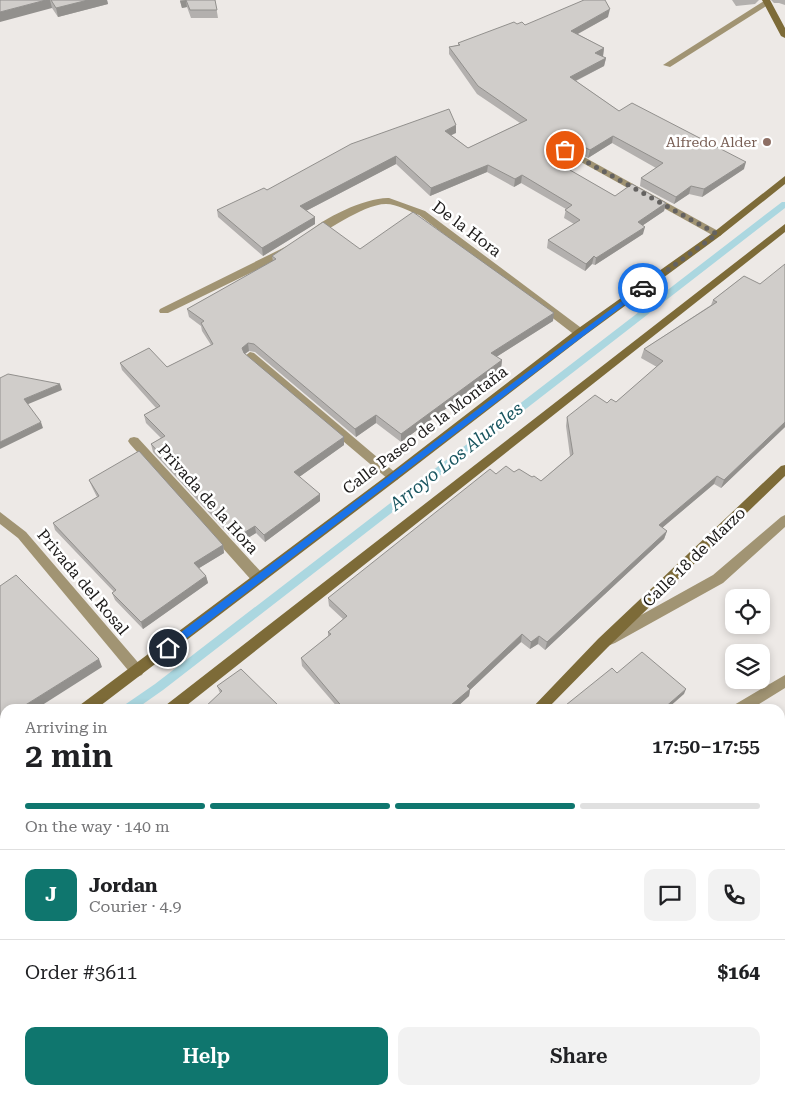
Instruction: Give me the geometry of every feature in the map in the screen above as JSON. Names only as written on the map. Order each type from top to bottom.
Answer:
[{"type":"main road","points":[[767,1],[785,36]]},
{"type":"main road","name":"Calle Paseo de la Montaña","points":[[92,704],[580,334],[717,234],[785,179]]},
{"type":"main road","points":[[177,704],[785,227]]},
{"type":"main road","name":"Calle 18 de Marzo","points":[[543,704],[603,643],[785,469]]},
{"type":"street","points":[[667,65],[767,1]]},
{"type":"street","points":[[565,150],[717,234]]},
{"type":"street","name":"De la Hora","points":[[164,311],[263,263],[351,211],[385,201],[400,204],[422,213],[580,334]]},
{"type":"street","points":[[250,356],[393,477]]},
{"type":"street","name":"Privada de la Hora","points":[[134,441],[258,578]]},
{"type":"street","name":"Privada del Rosal","points":[[0,517],[22,535],[137,671]]},
{"type":"street","name":"Calle 18 de Marzo","points":[[603,643],[718,578],[785,520]]},
{"type":"street","points":[[747,704],[785,681]]},
{"type":"building","points":[[0,0],[46,0],[0,12]]},
{"type":"building","points":[[51,0],[88,0],[56,8]]},
{"type":"building","points":[[186,0],[215,0],[217,10],[190,10]]},
{"type":"building","points":[[584,0],[605,0],[610,9],[571,31],[604,48],[595,53],[606,58],[570,77],[619,111],[632,103],[746,162],[704,189],[691,186],[676,197],[641,178],[663,163],[613,136],[590,150],[567,138],[562,139],[562,146],[580,156],[563,166],[615,196],[632,184],[666,203],[638,222],[645,227],[596,258],[594,256],[586,264],[548,240],[580,220],[565,210],[572,205],[522,175],[515,179],[488,165],[431,188],[396,156],[300,206],[315,217],[262,248],[217,210],[264,188],[267,190],[351,144],[449,109],[456,125],[445,131],[468,148],[527,120],[478,86],[449,47],[460,45],[458,43],[514,22],[517,24],[522,22],[525,25]]},
{"type":"building","points":[[413,212],[554,313],[491,353],[502,360],[401,434],[376,415],[355,429],[254,344],[248,343],[242,348],[244,353],[344,437],[294,472],[320,494],[264,535],[255,526],[237,537],[151,444],[165,436],[144,415],[160,406],[120,363],[149,348],[167,367],[213,344],[201,323],[204,321],[187,309],[276,259],[272,256],[323,222],[360,249]]},
{"type":"building","points":[[785,264],[785,422],[724,480],[717,476],[659,525],[667,531],[547,642],[539,636],[531,642],[522,634],[467,686],[470,689],[452,704],[340,704],[301,658],[331,634],[328,632],[347,616],[328,598],[490,469],[496,474],[506,466],[514,472],[519,469],[541,481],[573,454],[567,417],[595,395],[607,403],[611,399],[616,402],[663,361],[644,349],[717,302],[713,300],[744,276],[760,284]]},
{"type":"building","points":[[8,374],[60,384],[24,399],[41,422],[0,442],[0,378]]},
{"type":"building","points":[[139,451],[223,545],[194,563],[206,576],[141,622],[112,593],[116,590],[53,523],[99,496],[89,480]]},
{"type":"building","points":[[16,575],[99,659],[27,704],[0,704],[0,586]]},
{"type":"building","points":[[642,652],[686,689],[669,704],[567,704],[612,668],[617,673]]},
{"type":"building","points":[[241,669],[277,704],[208,704],[222,691],[217,686]]},
{"type":"waterway","name":"Arroyo Los Alureles","points":[[134,704],[159,687],[785,204]]},
{"type":"way so far","points":[[565,150],[717,234],[643,288]]},
{"type":"place","name":"Alfredo Alder","points":[[767,142]]},
{"type":"route","points":[[168,648],[643,288]]}]
